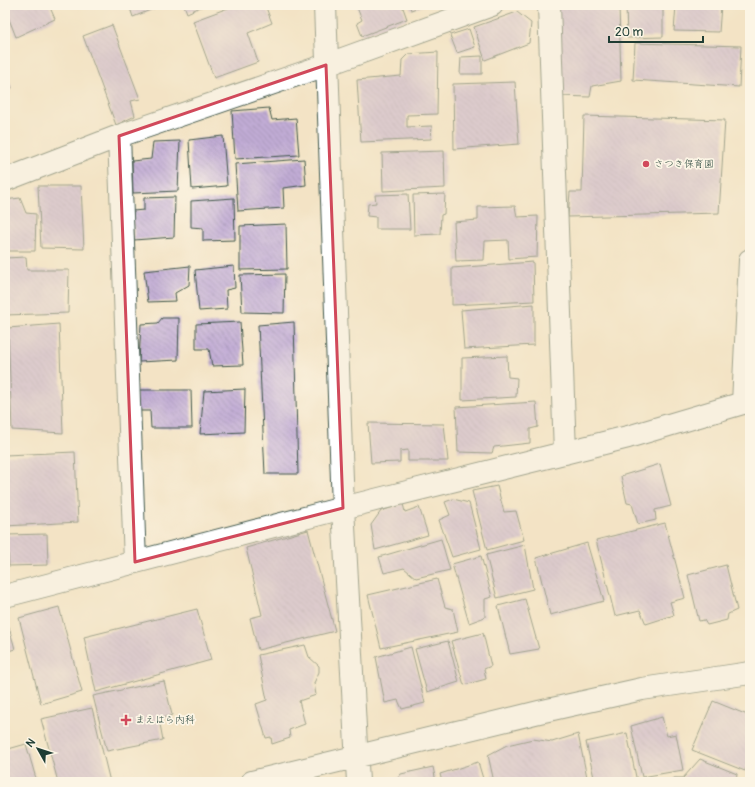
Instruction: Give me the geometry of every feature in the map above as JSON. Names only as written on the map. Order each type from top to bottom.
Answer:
[{"type":"street","points":[[324,5],[343,508],[358,782]]},
{"type":"street","points":[[5,180],[119,136],[326,65],[492,5]]},
{"type":"street","points":[[549,5],[565,453]]},
{"type":"street","points":[[119,136],[135,562]]},
{"type":"street","points":[[5,596],[343,508],[628,437],[746,402],[750,260]]},
{"type":"street","points":[[252,782],[539,712],[642,689],[750,673]]},
{"type":"highlighted area","points":[[326,65],[343,508],[135,562],[119,136]]},
{"type":"building","points":[[5,5],[49,5],[55,19],[16,37],[5,9]]},
{"type":"building","points":[[129,5],[163,5],[133,17]]},
{"type":"building","points":[[184,5],[205,5],[187,13]]},
{"type":"building","points":[[236,5],[265,5],[272,23],[248,33],[258,62],[214,78],[193,21]]},
{"type":"building","points":[[356,5],[402,5],[407,19],[362,36],[357,23],[362,20]]},
{"type":"building","points":[[409,5],[425,5],[411,10]]},
{"type":"building","points":[[556,5],[619,5],[621,81],[592,86],[590,97],[559,96]]},
{"type":"building","points":[[626,5],[663,5],[663,37],[627,38]]},
{"type":"building","points":[[676,5],[721,5],[719,32],[674,31]]},
{"type":"building","points":[[517,12],[531,23],[529,43],[485,60],[474,27]]},
{"type":"building","points":[[112,25],[140,99],[131,101],[135,116],[116,125],[83,36]]},
{"type":"building","points":[[469,29],[475,47],[457,53],[450,35]]},
{"type":"building","points":[[635,43],[741,46],[739,87],[633,80]]},
{"type":"building","points":[[438,52],[437,114],[407,115],[407,127],[432,126],[431,139],[361,142],[357,80],[401,76],[402,60],[408,54]]},
{"type":"building","points":[[482,56],[482,74],[460,74],[461,57]]},
{"type":"building","points":[[5,71],[12,88],[5,91]]},
{"type":"building","points":[[515,82],[519,144],[454,149],[453,84]]},
{"type":"building","points":[[269,108],[272,120],[296,118],[299,155],[235,159],[232,111]]},
{"type":"building","points":[[584,116],[725,120],[719,213],[568,217],[570,192],[582,192]]},
{"type":"building","points":[[223,136],[227,186],[192,189],[189,140]]},
{"type":"building","points":[[180,141],[178,191],[133,193],[132,161],[151,159],[153,142]]},
{"type":"building","points":[[444,151],[445,188],[383,191],[382,153]]},
{"type":"building","points":[[304,159],[306,185],[283,188],[284,208],[238,211],[235,164]]},
{"type":"building","points":[[38,186],[81,186],[84,249],[41,248]]},
{"type":"building","points":[[408,194],[410,229],[376,229],[376,217],[367,216],[368,204],[376,203],[375,195]]},
{"type":"building","points":[[445,194],[444,214],[441,215],[440,234],[414,235],[413,195]]},
{"type":"building","points":[[175,197],[174,237],[134,240],[133,211],[144,210],[144,198]]},
{"type":"building","points":[[20,198],[26,213],[36,214],[35,251],[5,251],[5,200]]},
{"type":"building","points":[[234,198],[235,240],[203,241],[203,228],[191,227],[191,201]]},
{"type":"building","points":[[515,206],[517,217],[538,216],[537,257],[509,259],[508,240],[485,241],[484,260],[456,261],[454,222],[478,220],[478,207]]},
{"type":"building","points":[[286,224],[287,269],[240,270],[240,226]]},
{"type":"building","points":[[26,257],[27,270],[69,270],[68,313],[5,315],[5,258]]},
{"type":"building","points":[[533,262],[534,301],[452,305],[452,268]]},
{"type":"building","points":[[190,266],[189,285],[175,293],[176,301],[148,302],[144,271]]},
{"type":"building","points":[[234,266],[235,288],[226,290],[227,309],[199,311],[195,270]]},
{"type":"building","points":[[285,274],[284,313],[242,312],[240,275]]},
{"type":"building","points":[[534,304],[534,345],[464,349],[461,310]]},
{"type":"building","points":[[162,318],[179,318],[178,360],[139,362],[141,324],[158,323]]},
{"type":"building","points":[[240,322],[243,365],[212,366],[209,349],[196,349],[196,324]]},
{"type":"building","points":[[294,322],[298,474],[265,474],[258,325]]},
{"type":"building","points":[[59,324],[63,433],[12,430],[8,328]]},
{"type":"building","points":[[507,356],[508,377],[517,378],[516,397],[462,400],[462,358]]},
{"type":"building","points":[[245,389],[244,432],[200,434],[204,391]]},
{"type":"building","points":[[136,390],[191,390],[192,428],[151,428],[150,411],[136,411]]},
{"type":"building","points":[[536,402],[538,427],[530,429],[530,443],[494,447],[492,453],[458,452],[456,407]]},
{"type":"building","points":[[368,423],[444,424],[448,461],[408,461],[408,450],[400,451],[400,462],[371,463]]},
{"type":"building","points":[[75,452],[78,522],[5,526],[5,455]]},
{"type":"building","points":[[660,464],[671,506],[655,510],[656,520],[638,524],[632,504],[627,503],[621,476]]},
{"type":"building","points":[[497,486],[504,512],[516,511],[524,540],[487,550],[472,491]]},
{"type":"building","points":[[453,499],[469,503],[481,549],[452,557],[439,520],[450,515],[445,502]]},
{"type":"building","points":[[403,504],[405,512],[419,507],[428,535],[375,550],[371,525],[381,511]]},
{"type":"building","points":[[665,523],[685,598],[670,602],[674,615],[646,624],[640,610],[615,616],[596,540]]},
{"type":"building","points":[[308,530],[335,631],[258,650],[250,618],[262,615],[246,548]]},
{"type":"building","points":[[47,534],[48,565],[9,566],[7,535]]},
{"type":"building","points":[[441,539],[450,570],[416,578],[404,568],[384,573],[379,557]]},
{"type":"building","points":[[587,543],[604,601],[550,615],[536,558]]},
{"type":"building","points":[[525,545],[533,589],[497,598],[486,555]]},
{"type":"building","points":[[481,556],[492,597],[485,599],[485,617],[469,623],[452,564]]},
{"type":"building","points":[[726,565],[737,610],[728,614],[727,620],[707,625],[704,620],[699,621],[688,575]]},
{"type":"building","points":[[437,579],[445,607],[453,609],[458,632],[381,648],[368,595]]},
{"type":"building","points":[[525,599],[539,649],[510,654],[498,606]]},
{"type":"building","points":[[59,607],[82,692],[41,704],[19,618]]},
{"type":"building","points":[[197,609],[211,660],[96,692],[84,637]]},
{"type":"building","points":[[5,613],[15,649],[5,652]]},
{"type":"building","points":[[483,633],[491,666],[484,669],[486,679],[464,685],[451,641]]},
{"type":"building","points":[[448,641],[459,682],[427,692],[415,649]]},
{"type":"building","points":[[305,645],[309,657],[319,666],[319,672],[314,683],[316,695],[299,701],[305,724],[289,730],[290,738],[272,744],[271,737],[266,738],[256,704],[267,700],[258,655]]},
{"type":"building","points":[[411,647],[425,703],[402,709],[398,700],[385,703],[376,657]]},
{"type":"building","points":[[164,681],[172,715],[159,719],[163,740],[107,751],[93,696]]},
{"type":"building","points":[[713,701],[750,716],[750,759],[745,771],[692,750]]},
{"type":"building","points":[[92,708],[110,782],[58,782],[41,719]]},
{"type":"building","points":[[662,717],[667,736],[676,734],[683,770],[642,777],[631,726]]},
{"type":"building","points":[[627,733],[637,782],[595,782],[586,742]]},
{"type":"building","points":[[578,734],[588,782],[494,782],[488,755],[507,745],[533,739],[552,742]]},
{"type":"building","points":[[26,744],[37,782],[5,782],[5,750]]},
{"type":"building","points":[[700,759],[737,774],[736,782],[671,782],[674,778],[683,778]]},
{"type":"building","points":[[478,762],[484,782],[442,782],[440,774]]},
{"type":"building","points":[[433,767],[436,782],[395,782],[401,774]]},
{"type":"place","name":"さつき保育園","points":[[646,164]]},
{"type":"place","name":"まえはら内科","points":[[126,720]]}]
